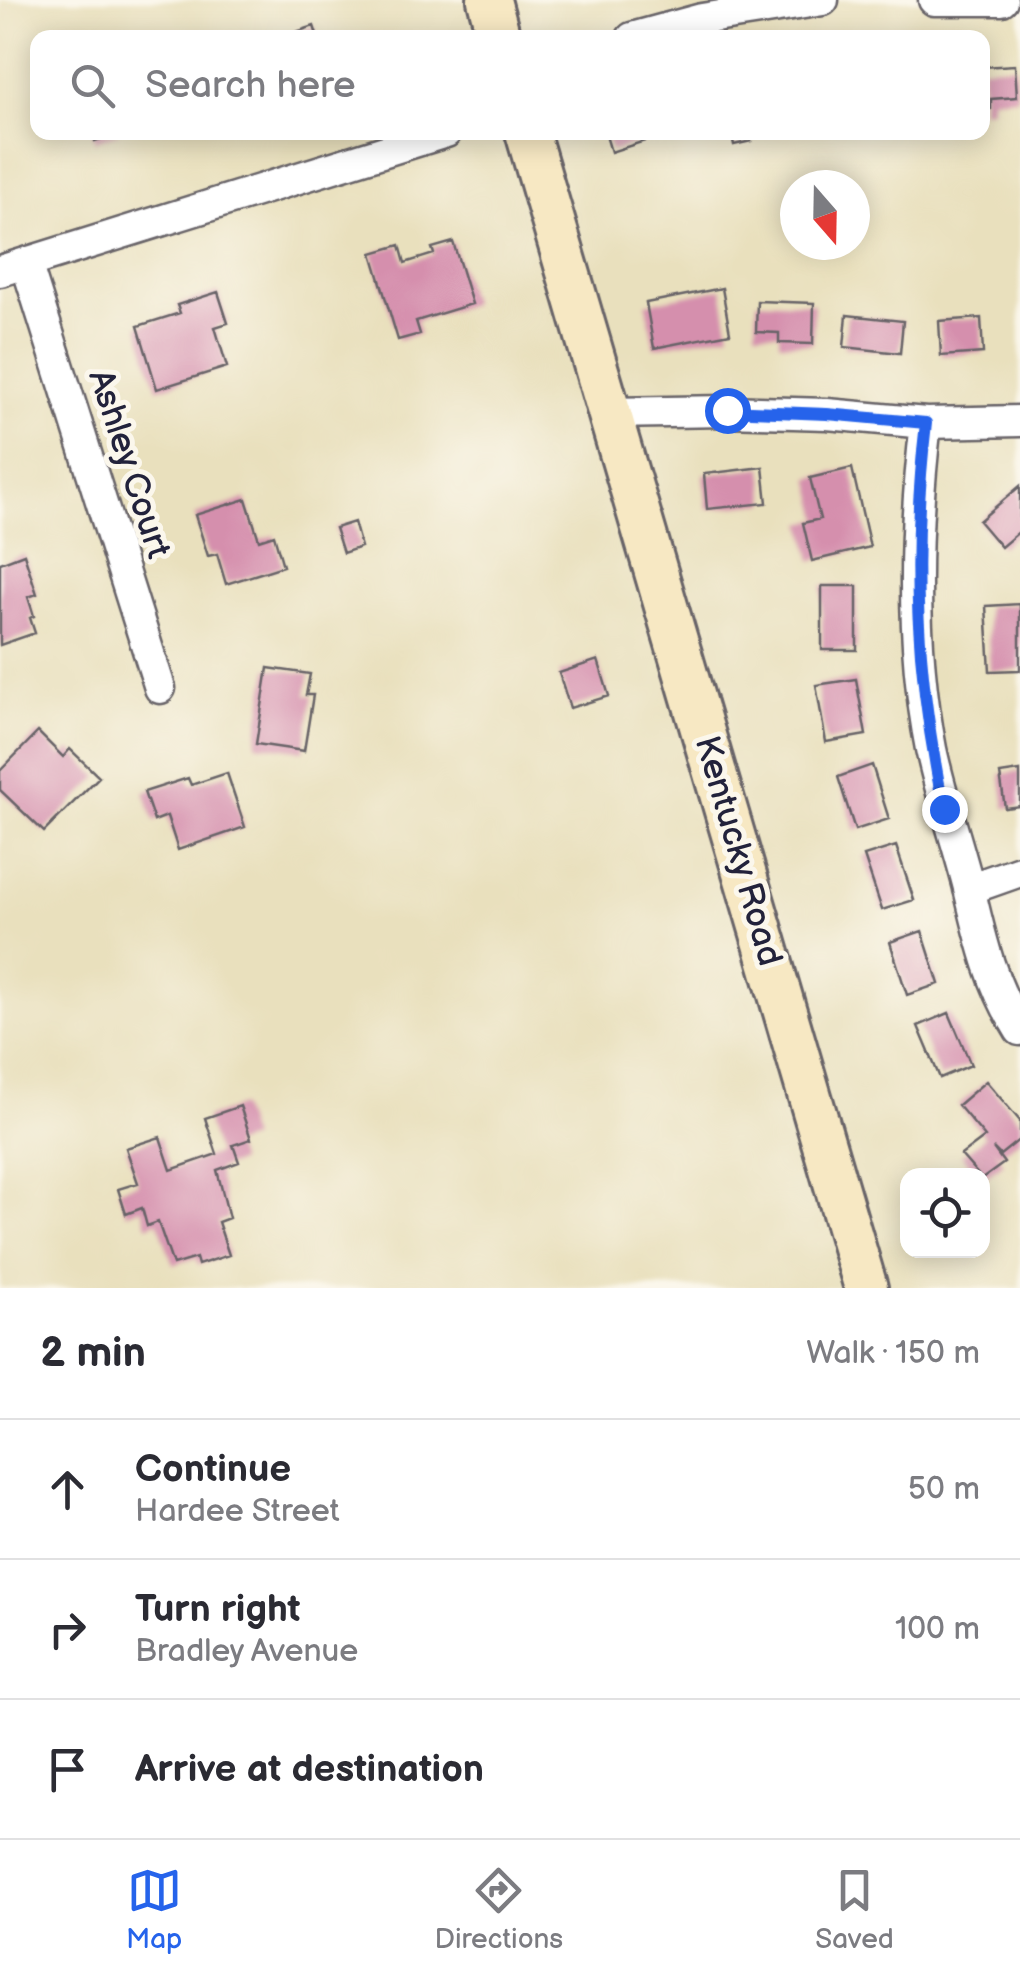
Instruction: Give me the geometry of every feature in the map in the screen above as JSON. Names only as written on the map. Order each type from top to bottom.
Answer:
[{"type":"street","points":[[489,0],[497,30]]},
{"type":"street","points":[[661,30],[702,19],[822,0]]},
{"type":"street","points":[[934,0],[1002,0]]},
{"type":"street","points":[[13,266],[420,140]]},
{"type":"street","name":"Kentucky Road","points":[[529,140],[866,1288]]},
{"type":"street","name":"Ashley Court","points":[[13,266],[160,688]]},
{"type":"street","points":[[610,413],[727,410],[926,423],[1020,421]]},
{"type":"street","points":[[926,423],[915,561],[919,661],[930,744],[990,974],[1020,1030]]},
{"type":"street","points":[[969,889],[1020,871]]},
{"type":"building","points":[[1015,65],[1017,97],[991,99],[990,109],[990,67]]},
{"type":"building","points":[[607,140],[645,140],[645,141],[611,152]]},
{"type":"building","points":[[453,242],[472,304],[416,321],[420,334],[398,340],[372,253],[400,245],[405,263],[434,254],[432,248]]},
{"type":"building","points":[[722,288],[730,333],[654,348],[646,303]]},
{"type":"building","points":[[218,292],[228,323],[215,327],[227,367],[157,389],[138,326],[180,313],[177,305]]},
{"type":"building","points":[[757,301],[814,303],[813,344],[779,343],[779,333],[756,332]]},
{"type":"building","points":[[847,315],[903,321],[900,353],[844,347]]},
{"type":"building","points":[[981,318],[983,353],[941,356],[939,321]]},
{"type":"building","points":[[763,467],[767,503],[707,509],[704,474]]},
{"type":"building","points":[[852,468],[870,547],[812,561],[803,523],[820,519],[810,478]]},
{"type":"building","points":[[1020,486],[1020,531],[1001,547],[979,521]]},
{"type":"building","points":[[246,499],[259,540],[274,535],[283,566],[226,584],[217,554],[208,556],[195,515]]},
{"type":"building","points":[[354,522],[361,547],[343,553],[335,528]]},
{"type":"building","points":[[24,554],[37,594],[28,597],[35,633],[0,645],[0,563]]},
{"type":"building","points":[[822,586],[857,586],[857,650],[822,650]]},
{"type":"building","points":[[1020,604],[1020,670],[990,671],[986,606]]},
{"type":"building","points":[[598,660],[609,696],[570,708],[559,673]]},
{"type":"building","points":[[268,668],[310,674],[306,695],[313,695],[304,751],[256,744]]},
{"type":"building","points":[[856,679],[866,735],[826,742],[816,685]]},
{"type":"building","points":[[38,732],[63,757],[70,749],[99,777],[44,832],[0,790],[0,771]]},
{"type":"building","points":[[872,765],[889,819],[855,830],[838,777]]},
{"type":"building","points":[[1020,771],[1020,806],[1005,808],[1000,774]]},
{"type":"building","points":[[227,773],[245,827],[178,850],[167,816],[154,821],[144,792],[188,778],[191,785]]},
{"type":"building","points":[[896,846],[914,900],[882,910],[864,856]]},
{"type":"building","points":[[922,931],[939,984],[907,995],[890,942]]},
{"type":"building","points":[[949,1013],[971,1065],[940,1078],[918,1026]]},
{"type":"building","points":[[986,1081],[1020,1121],[1020,1139],[1000,1155],[993,1148],[1004,1163],[990,1173],[990,1168],[972,1168],[961,1155],[985,1137],[958,1105]]},
{"type":"building","points":[[240,1106],[251,1139],[233,1145],[239,1162],[217,1170],[229,1218],[218,1222],[229,1255],[198,1265],[196,1258],[173,1265],[158,1222],[147,1226],[142,1208],[126,1214],[118,1189],[138,1183],[126,1148],[160,1137],[171,1170],[217,1154],[205,1118]]},
{"type":"route","points":[[727,410],[926,423],[915,578],[919,661],[944,809]]}]
